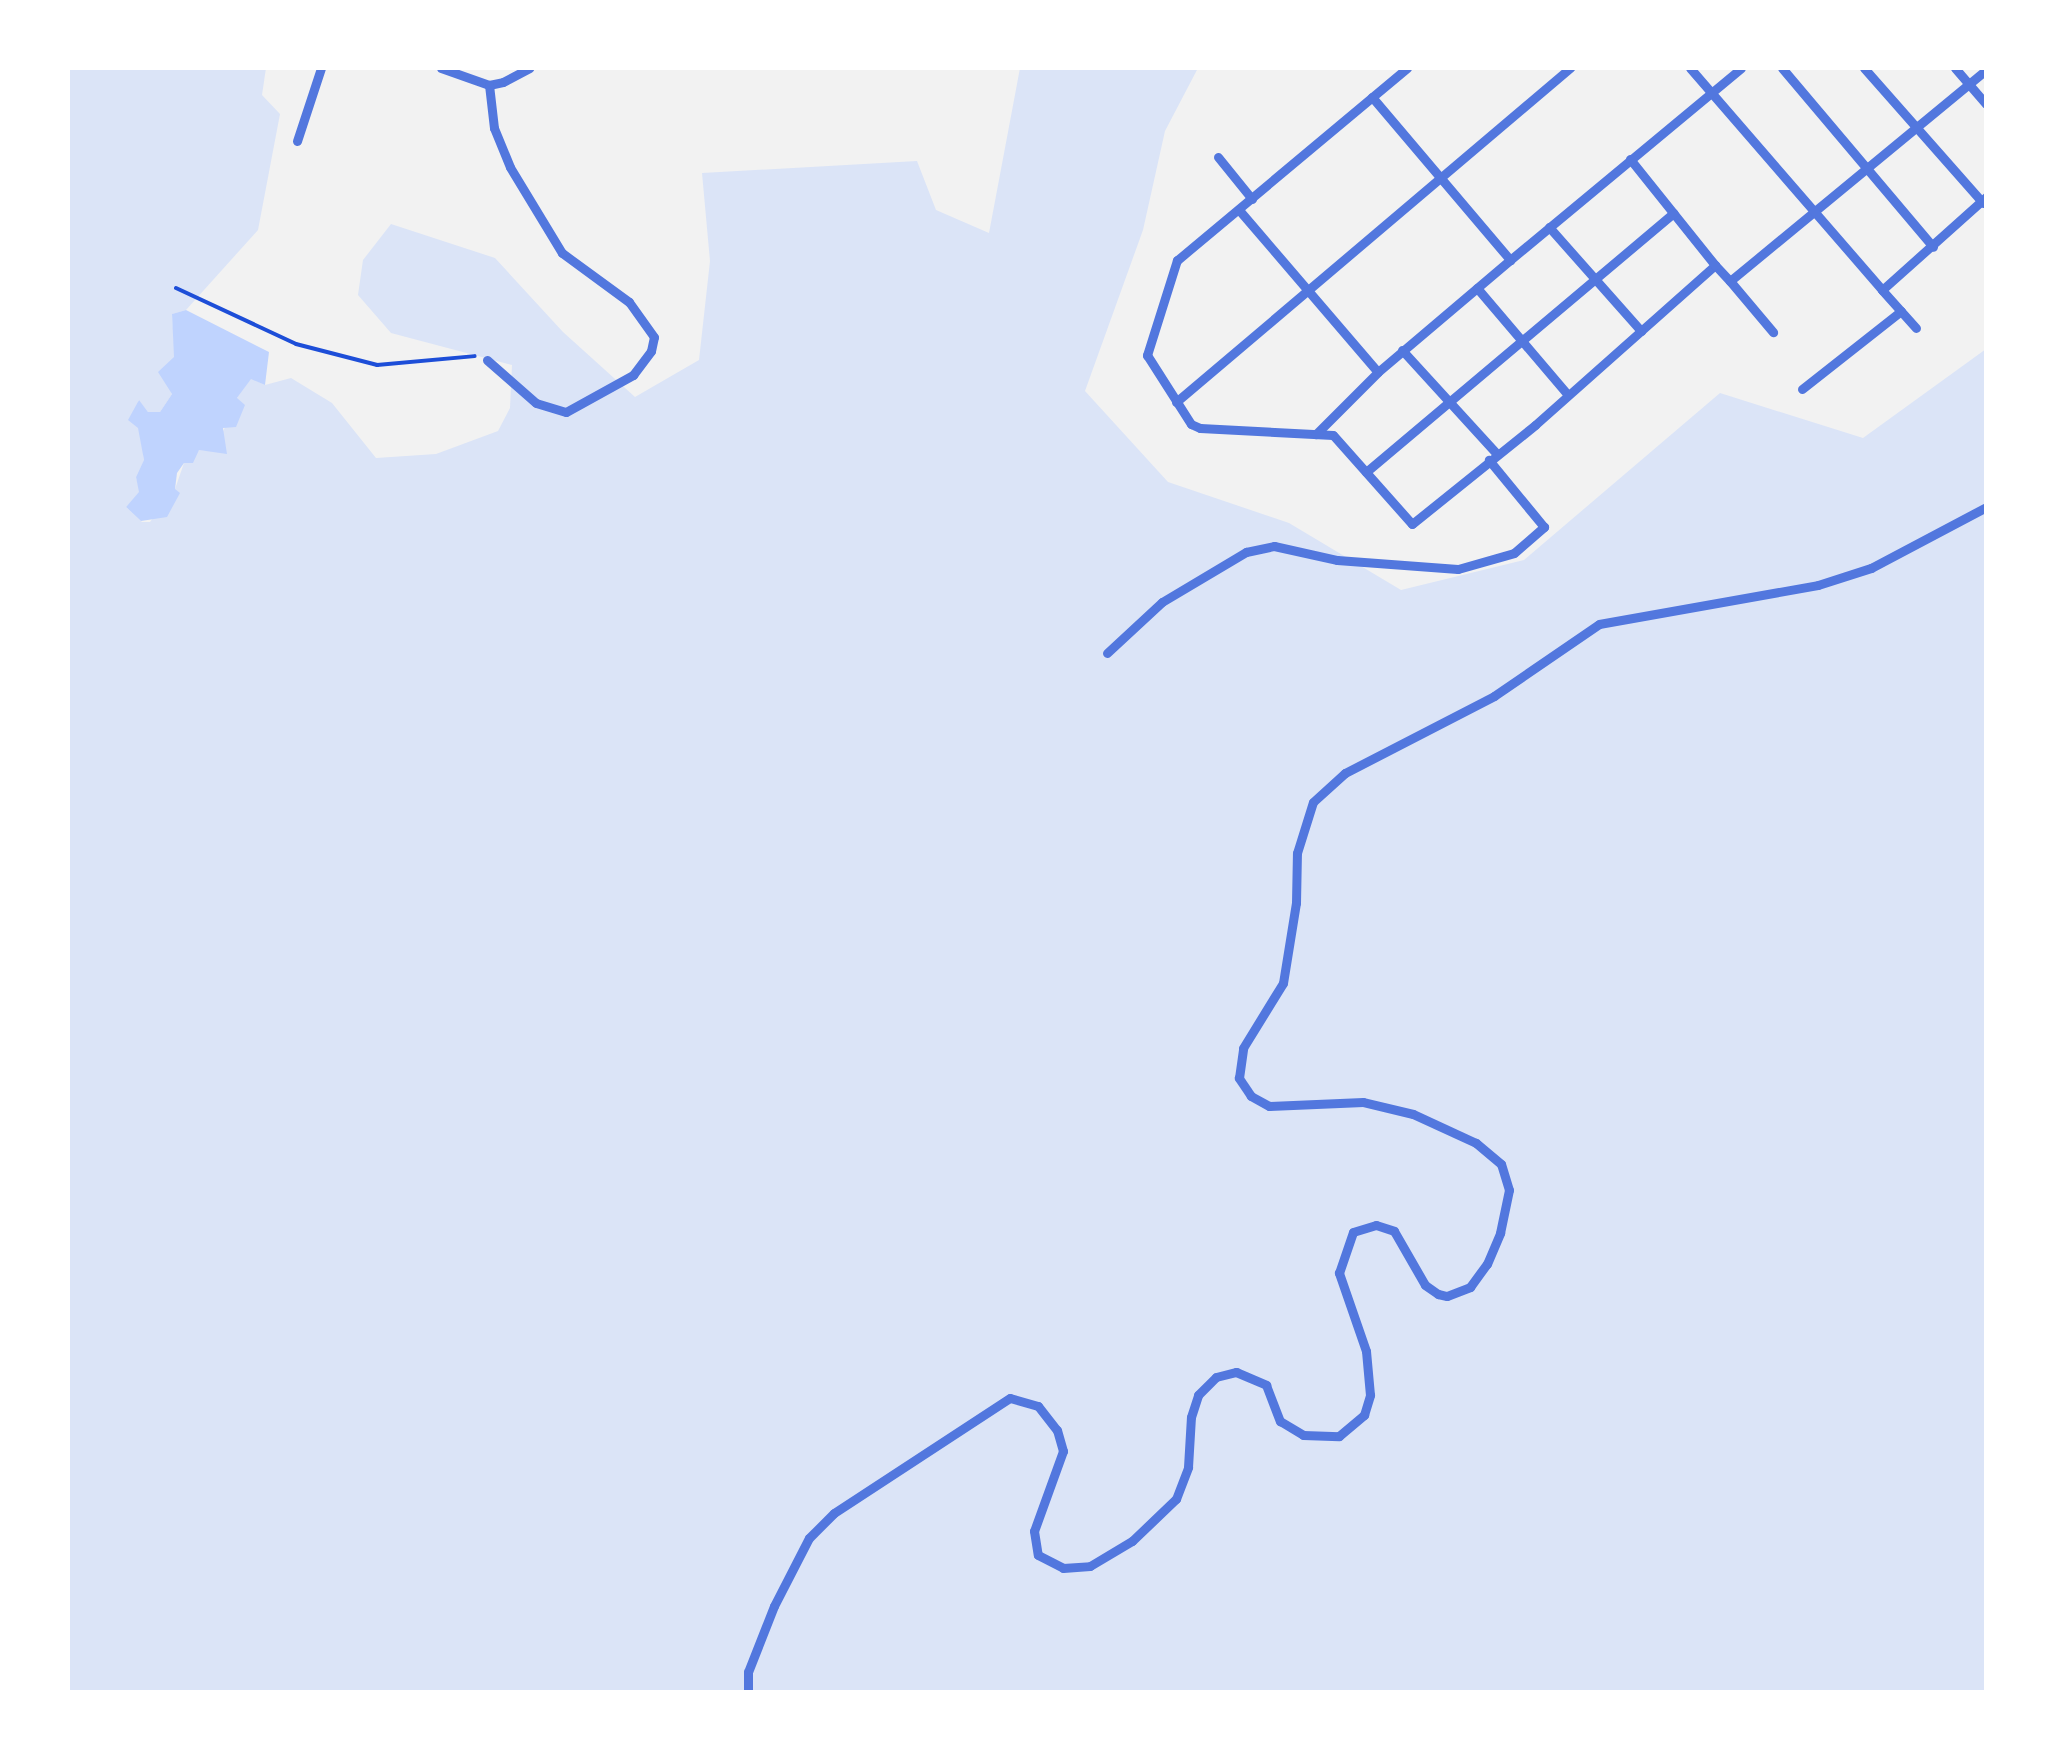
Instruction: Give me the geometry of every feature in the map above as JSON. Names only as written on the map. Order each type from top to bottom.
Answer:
[{"type":"street","points":[[296,142],[321,68]]},
{"type":"street","points":[[441,68],[489,85],[504,82],[528,68]]},
{"type":"street","points":[[1407,68],[1175,266],[1147,355],[1190,424],[1200,428],[1333,434],[1412,524],[1568,395],[1715,265]]},
{"type":"street","points":[[1176,402],[1570,68]]},
{"type":"street","points":[[1690,68],[1916,328]]},
{"type":"street","points":[[1316,434],[1402,350],[1741,68]]},
{"type":"street","points":[[1782,68],[1932,247]]},
{"type":"street","points":[[1864,68],[1985,200],[1882,290]]},
{"type":"street","points":[[1955,68],[1986,104]]},
{"type":"street","points":[[1730,281],[1986,70]]},
{"type":"street","points":[[487,360],[536,403],[566,412],[634,375],[651,351],[654,338],[629,302],[562,253],[510,168],[494,128],[489,85]]},
{"type":"street","points":[[1372,97],[1510,260]]},
{"type":"street","points":[[1218,157],[1252,198]]},
{"type":"street","points":[[1630,159],[1772,332]]},
{"type":"street","points":[[1239,210],[1378,372]]},
{"type":"street","points":[[1366,472],[1674,214]]},
{"type":"street","points":[[1549,227],[1641,331]]},
{"type":"street","points":[[1476,288],[1568,395]]},
{"type":"street","points":[[1802,389],[1900,311]]},
{"type":"street","points":[[1107,653],[1162,602],[1246,552],[1274,546],[1336,560],[1458,569],[1514,553],[1544,527],[1493,457],[1402,350]]},
{"type":"street","points":[[748,1692],[748,1672],[774,1606],[810,1538],[834,1513],[1010,1398],[1038,1406],[1056,1430],[1062,1451],[1034,1531],[1038,1554],[1063,1568],[1090,1566],[1132,1542],[1176,1499],[1188,1468],[1198,1395],[1216,1378],[1236,1372],[1266,1385],[1280,1421],[1303,1435],[1339,1436],[1364,1414],[1370,1395],[1366,1351],[1339,1272],[1353,1232],[1376,1225],[1394,1231],[1425,1285],[1438,1294],[1447,1296],[1470,1287],[1487,1264],[1500,1233],[1509,1190],[1500,1164],[1476,1143],[1412,1114],[1362,1102],[1270,1106],[1251,1096],[1239,1078],[1243,1048],[1284,983],[1296,903],[1297,853],[1312,802],[1346,773],[1494,696],[1599,624],[1818,585],[1871,568],[1986,507]]},
{"type":"path","points":[[176,288],[296,344],[377,365],[468,354],[487,360]]},
{"type":"shaded area","points":[[68,68],[266,68],[262,95],[280,114],[258,230],[186,310],[172,314],[175,357],[167,381],[172,394],[160,412],[148,412],[138,400],[144,461],[136,477],[140,492],[126,507],[142,522],[150,522],[175,489],[184,463],[199,450],[215,451],[237,398],[251,378],[265,385],[291,378],[332,403],[376,458],[436,454],[498,431],[510,408],[512,365],[391,333],[358,295],[363,260],[391,224],[495,258],[563,332],[635,397],[699,360],[710,261],[702,173],[917,161],[936,210],[989,233],[1020,68],[1198,68],[1165,131],[1143,230],[1085,391],[1168,482],[1289,523],[1401,590],[1524,560],[1720,393],[1863,438],[1986,349],[1986,1692],[68,1692]]},
{"type":"water","points":[[186,310],[269,352],[265,385],[251,379],[237,398],[245,405],[236,427],[223,428],[227,454],[199,450],[193,463],[184,463],[177,473],[175,489],[180,493],[167,517],[141,521],[126,507],[139,492],[136,477],[144,460],[138,428],[128,420],[139,400],[148,412],[160,412],[172,394],[158,372],[174,357],[172,314]]}]
